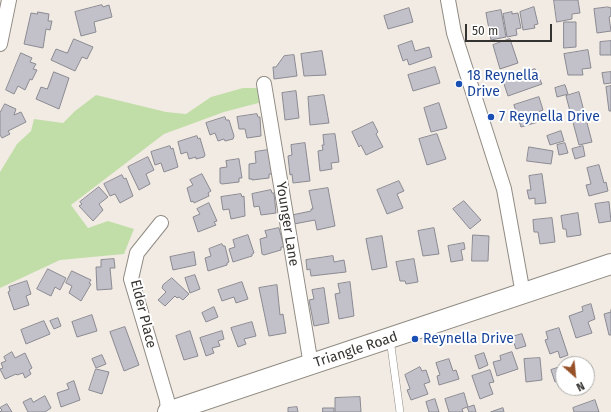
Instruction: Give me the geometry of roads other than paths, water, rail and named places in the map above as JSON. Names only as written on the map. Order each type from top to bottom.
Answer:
[{"type":"main road","name":"Triangle Road","points":[[168,412],[611,264]]},
{"type":"street","points":[[0,44],[9,0]]},
{"type":"street","points":[[448,0],[454,33],[504,189],[524,294]]},
{"type":"street","name":"Younger Lane","points":[[264,84],[311,365]]},
{"type":"street","name":"Elder Place","points":[[161,223],[137,253],[131,279],[166,400],[168,412]]},
{"type":"lane","points":[[390,339],[400,412]]},
{"type":"place","name":"18 Reynella Drive","points":[[459,84]]},
{"type":"place","name":"7 Reynella Drive","points":[[491,117]]},
{"type":"place","name":"Reynella Drive","points":[[415,339]]}]
